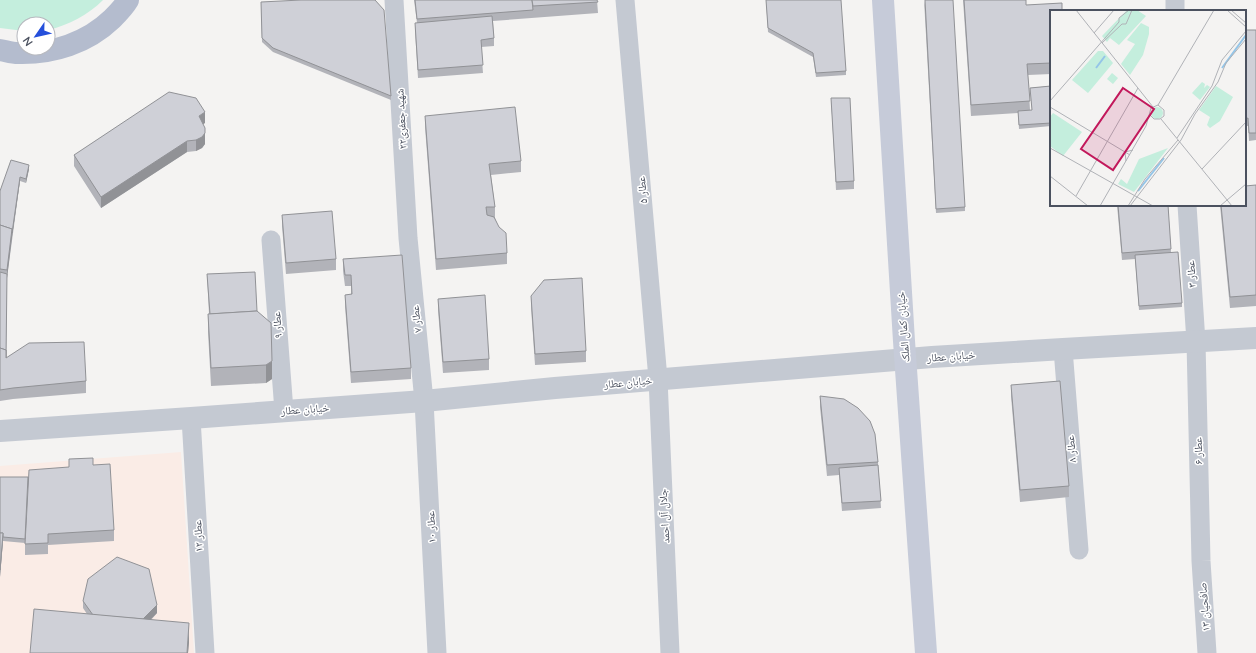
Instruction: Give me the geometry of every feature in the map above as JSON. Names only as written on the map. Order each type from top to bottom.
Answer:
[{"type":"main road","points":[[0,50],[17,53],[47,52],[76,44],[103,28],[131,2]]},
{"type":"main road","name":"خیابان کمال الملک","points":[[883,3],[926,653]]},
{"type":"street","name":"شهید جعفری۲۲","points":[[394,0],[408,238]]},
{"type":"street","name":"عطار ۵","points":[[625,0],[658,379]]},
{"type":"street","points":[[1175,0],[1176,10]]},
{"type":"street","name":"عطار ۳","points":[[1187,206],[1196,342]]},
{"type":"street","name":"عطار ۷","points":[[408,238],[424,400]]},
{"type":"street","name":"عطار ۹","points":[[271,240],[284,411]]},
{"type":"street","name":"خیابان عطار","points":[[0,431],[424,400],[875,361],[1256,338]]},
{"type":"street","name":"عطار ۶","points":[[1196,342],[1201,561]]},
{"type":"street","name":"عطار ۸","points":[[1063,349],[1079,550]]},
{"type":"street","name":"جلال آل احمد","points":[[658,379],[670,653]]},
{"type":"street","name":"عطار ۱۰","points":[[424,400],[437,653]]},
{"type":"street","name":"عطار ۱۲","points":[[191,418],[205,653]]},
{"type":"street","name":"صافحیان ۱۳","points":[[1201,561],[1207,653]]},
{"type":"shaded area","points":[[181,452],[194,653],[0,653],[0,466]]},
{"type":"green space","points":[[0,0],[103,0],[85,15],[56,27],[56,16],[16,16],[16,30],[0,28]]},
{"type":"building","points":[[301,0],[375,0],[384,10],[391,96],[273,48],[262,38],[261,2]]},
{"type":"building","points":[[415,0],[532,0],[533,10],[417,19]]},
{"type":"building","points":[[532,0],[597,0],[598,2],[533,6]]},
{"type":"building","points":[[766,0],[841,0],[846,71],[816,73],[813,53],[768,28]]},
{"type":"building","points":[[925,0],[953,0],[965,207],[936,209]]},
{"type":"building","points":[[964,0],[1026,0],[1026,5],[1062,3],[1062,10],[1050,10],[1050,63],[1027,64],[1030,101],[971,105]]},
{"type":"building","points":[[492,16],[494,38],[481,40],[483,65],[418,70],[415,23]]},
{"type":"building","points":[[1246,30],[1256,30],[1256,133],[1249,133],[1248,118],[1246,119]]},
{"type":"building","points":[[1050,86],[1050,123],[1019,125],[1018,111],[1032,110],[1030,88]]},
{"type":"building","points":[[169,92],[196,98],[205,112],[199,116],[205,128],[205,133],[202,137],[196,140],[187,141],[101,197],[74,155]]},
{"type":"building","points":[[831,98],[850,98],[854,181],[836,182]]},
{"type":"building","points":[[515,107],[521,161],[489,164],[495,207],[486,207],[487,215],[494,217],[499,227],[506,233],[507,253],[436,259],[425,116]]},
{"type":"building","points":[[11,160],[29,165],[26,179],[20,177],[12,233],[12,229],[0,225],[0,191]]},
{"type":"building","points":[[1256,185],[1256,295],[1230,297],[1221,206],[1246,206],[1246,186]]},
{"type":"building","points":[[1118,206],[1168,206],[1171,249],[1122,253]]},
{"type":"building","points":[[332,211],[336,259],[286,263],[282,215]]},
{"type":"building","points":[[0,225],[12,229],[7,270],[0,269]]},
{"type":"building","points":[[1178,252],[1182,303],[1139,306],[1135,255]]},
{"type":"building","points":[[402,255],[411,368],[351,372],[345,295],[352,294],[351,275],[345,275],[343,259]]},
{"type":"building","points":[[0,272],[7,274],[6,358],[6,350],[0,348]]},
{"type":"building","points":[[255,272],[257,311],[210,314],[207,274]]},
{"type":"building","points":[[582,278],[586,351],[535,354],[531,296],[544,280]]},
{"type":"building","points":[[485,295],[489,359],[443,362],[438,299]]},
{"type":"building","points":[[257,311],[271,323],[272,361],[266,365],[211,368],[208,314]]},
{"type":"building","points":[[84,342],[86,381],[0,390],[0,348],[6,350],[6,358],[29,343]]},
{"type":"building","points":[[1060,381],[1069,486],[1020,490],[1011,385]]},
{"type":"building","points":[[820,396],[844,399],[858,408],[870,421],[875,434],[878,462],[827,465]]},
{"type":"building","points":[[93,458],[93,465],[110,464],[114,530],[48,534],[48,543],[25,544],[29,470],[69,467],[69,459]]},
{"type":"building","points":[[878,465],[881,501],[842,503],[839,468]]},
{"type":"building","points":[[0,477],[28,477],[25,539],[3,537],[3,533],[0,533]]},
{"type":"building","points":[[0,533],[3,533],[0,570]]},
{"type":"building","points":[[117,557],[149,569],[157,605],[143,619],[93,615],[83,601],[88,579]]},
{"type":"building","points":[[34,609],[189,623],[187,653],[30,653]]}]
